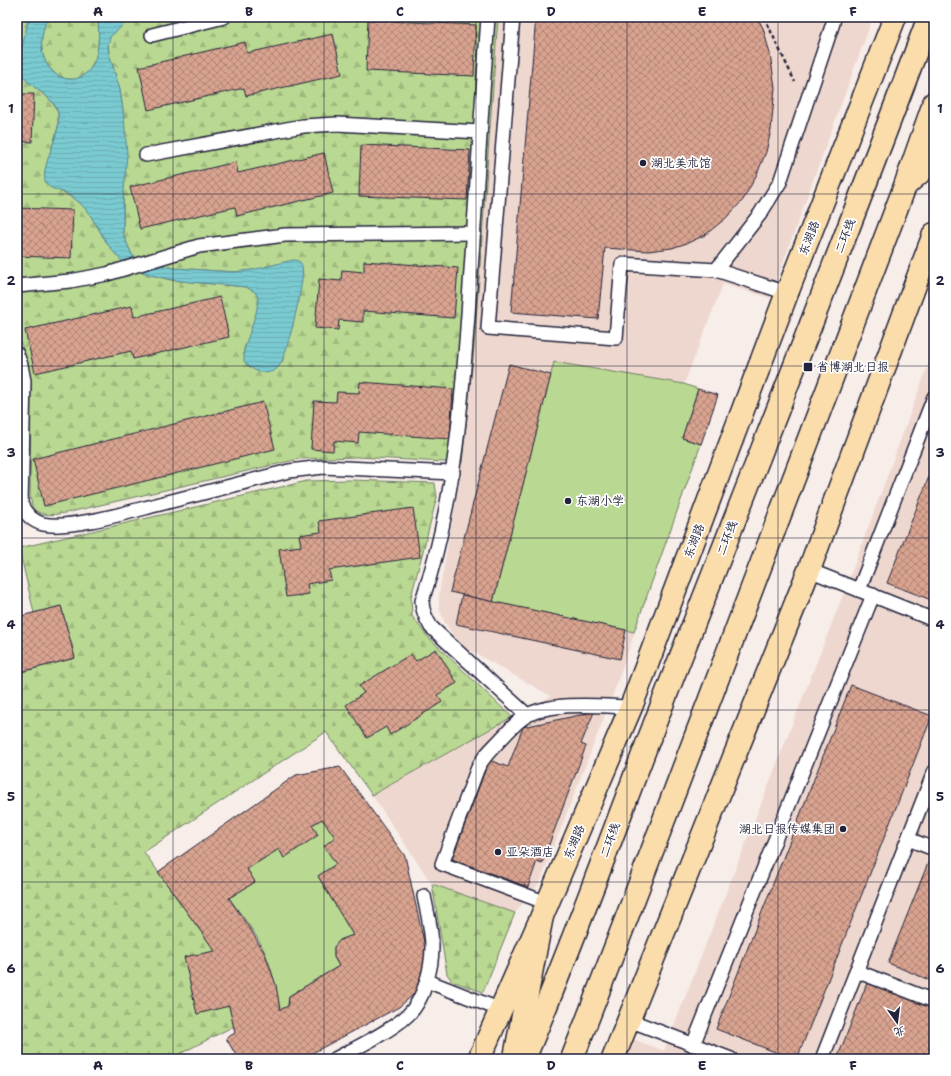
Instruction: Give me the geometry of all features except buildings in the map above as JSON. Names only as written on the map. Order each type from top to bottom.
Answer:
[{"type":"main road","name":"东湖路","points":[[479,1059],[545,910],[631,707],[787,293],[895,17]]},
{"type":"main road","name":"二环线","points":[[524,1059],[554,989],[620,813],[869,176],[929,17]]},
{"type":"main road","points":[[572,1059],[905,186],[934,103]]},
{"type":"main road","points":[[905,186],[934,160]]},
{"type":"main road","points":[[613,1059],[928,268],[934,234]]},
{"type":"main road","points":[[515,1059],[545,910]]},
{"type":"lane","points":[[152,35],[224,17]]},
{"type":"lane","points":[[488,17],[466,348],[453,473],[440,539],[422,601],[422,607],[431,627],[527,716]]},
{"type":"lane","points":[[513,17],[488,328],[616,338],[622,264],[716,270],[787,293]]},
{"type":"lane","points":[[716,270],[760,214],[780,182],[834,17]]},
{"type":"lane","points":[[146,155],[303,126],[337,124],[480,132]]},
{"type":"lane","points":[[17,286],[70,281],[133,267],[200,246],[285,235],[474,233]]},
{"type":"lane","points":[[17,354],[24,381],[21,504],[31,518],[43,524],[69,524],[112,516],[289,471],[307,468],[330,467],[453,473]]},
{"type":"lane","points":[[859,590],[934,397]]},
{"type":"lane","points":[[809,570],[934,620]]},
{"type":"lane","points":[[693,1045],[873,596]]},
{"type":"lane","points":[[545,910],[442,864],[481,760],[517,722],[527,716],[561,706],[631,707]]},
{"type":"lane","points":[[822,1059],[934,772]]},
{"type":"lane","points":[[908,839],[934,850]]},
{"type":"lane","points":[[335,1059],[396,1025],[409,1014],[418,1000],[427,981],[431,963],[432,946],[424,896]]},
{"type":"lane","points":[[856,971],[934,1001]]},
{"type":"lane","points":[[427,981],[501,1010]]},
{"type":"lane","points":[[629,1020],[731,1059]]},
{"type":"path","points":[[764,17],[806,106]]},
{"type":"shaded area","points":[[498,17],[873,17],[770,298],[723,284],[684,384],[718,395],[612,697],[540,882],[515,913],[432,884],[372,795],[551,696],[466,648],[453,635],[445,623],[439,608],[439,594],[460,477],[474,348]]},
{"type":"shaded area","name":"湖北日报传媒集团","points":[[934,349],[934,1059],[624,1059],[633,1039],[664,1051],[847,585]]},
{"type":"green space","points":[[17,17],[29,17],[19,66],[27,81],[48,98],[58,113],[58,127],[45,171],[60,191],[79,202],[90,213],[107,243],[124,263],[151,275],[171,280],[246,287],[253,290],[258,297],[259,302],[254,323],[244,349],[244,356],[282,363],[298,299],[252,270],[234,272],[173,268],[147,262],[132,255],[123,234],[124,117],[120,90],[109,53],[108,41],[110,37],[120,27],[126,17],[498,17],[474,348],[462,463],[357,457],[299,459],[60,514],[49,515],[39,513],[35,510],[32,506],[30,496],[31,384],[26,359],[17,335]]},
{"type":"green space","points":[[48,17],[97,17],[99,31],[98,45],[93,64],[84,75],[72,79],[60,77],[50,69],[43,55],[42,38]]},
{"type":"green space","points":[[554,362],[684,384],[698,389],[682,438],[701,444],[634,632],[493,602]]},
{"type":"green space","points":[[351,480],[435,483],[437,497],[411,597],[412,616],[426,635],[512,717],[372,795],[326,732],[144,852],[215,951],[234,1026],[170,1059],[17,1059],[17,673],[75,658],[61,606],[34,613],[19,548],[307,481]]},
{"type":"green space","points":[[322,819],[335,837],[336,864],[318,876],[353,935],[340,940],[334,947],[334,957],[339,966],[289,996],[288,1006],[280,1010],[273,975],[263,948],[229,898],[255,882],[247,869],[279,849],[284,858],[318,835],[312,825]]},
{"type":"green space","points":[[432,884],[515,913],[483,992],[452,981],[447,974]]},
{"type":"water","points":[[29,17],[48,17],[42,38],[43,55],[50,69],[60,77],[72,79],[84,75],[93,64],[98,45],[97,17],[126,17],[124,24],[110,37],[108,46],[120,90],[124,117],[127,154],[123,203],[123,234],[132,255],[147,262],[173,268],[234,272],[252,270],[293,260],[301,263],[302,273],[299,300],[287,347],[280,365],[272,372],[267,373],[257,371],[252,369],[244,361],[244,350],[258,302],[258,297],[255,292],[246,287],[195,283],[159,277],[142,272],[128,265],[111,249],[90,215],[80,203],[68,194],[51,188],[47,184],[45,181],[46,165],[58,129],[59,121],[55,106],[45,95],[26,80],[22,74],[20,67],[21,51]]},
{"type":"place","name":"湖北美术馆","points":[[643,163]]},
{"type":"place","name":"省博湖北日报","points":[[808,367]]},
{"type":"place","name":"东湖小学","points":[[568,501]]},
{"type":"place","name":"湖北日报传媒集团","points":[[843,829]]},
{"type":"place","name":"亚朵酒店","points":[[498,852]]}]
